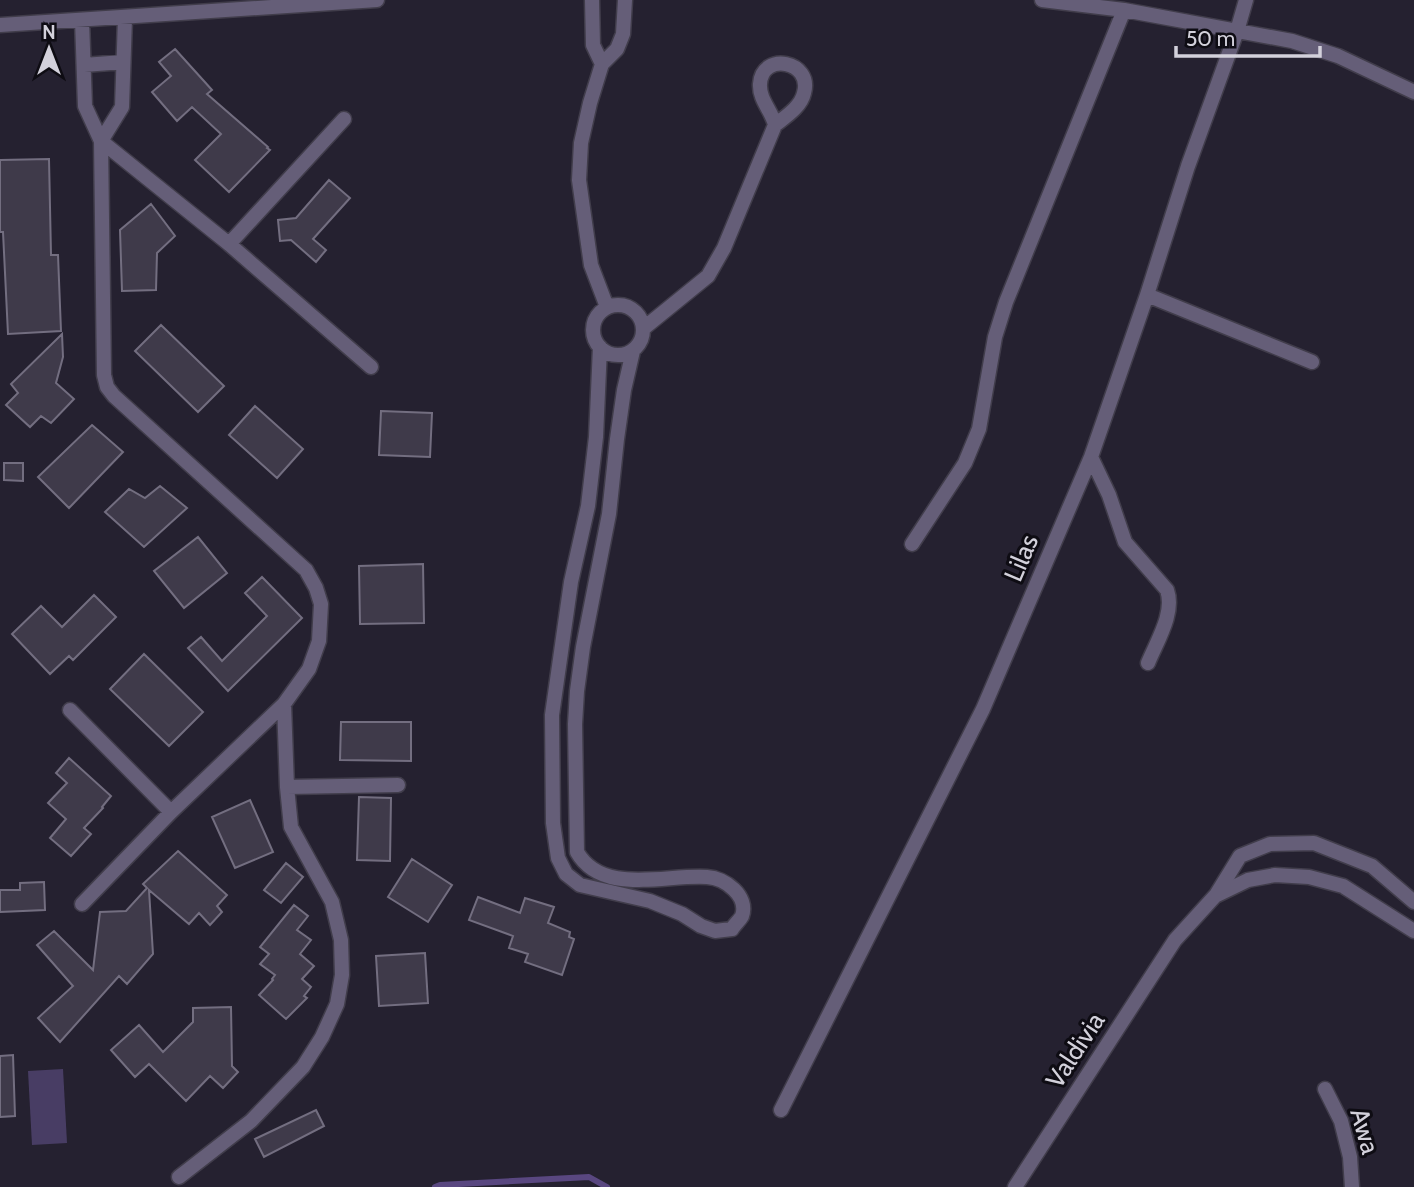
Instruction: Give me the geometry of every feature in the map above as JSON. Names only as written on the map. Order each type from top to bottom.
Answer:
[{"type":"street","points":[[0,25],[125,18],[226,5],[377,0]]},
{"type":"street","points":[[592,0],[593,45],[602,64]]},
{"type":"street","points":[[607,307],[591,265],[579,180],[581,143],[602,64],[617,49],[623,34],[625,0]]},
{"type":"street","points":[[1042,0],[1124,10],[1292,41],[1338,56],[1414,92]]},
{"type":"street","name":"Lilas","points":[[781,1110],[983,709],[1091,457],[1246,0]]},
{"type":"street","points":[[912,544],[965,463],[979,429],[995,337],[1006,302],[1124,10]]},
{"type":"street","points":[[101,141],[122,107],[125,18]]},
{"type":"street","points":[[82,20],[85,106],[101,141],[104,375],[107,387],[306,570],[321,604],[319,641],[309,669],[284,704],[171,812],[82,904]]},
{"type":"street","points":[[84,65],[123,62]]},
{"type":"street","points":[[229,244],[344,119]]},
{"type":"street","points":[[600,347],[596,437],[588,506],[571,582],[552,715],[553,823],[558,858],[566,874],[580,885],[650,901],[715,931],[732,929],[742,917],[742,904],[736,892],[724,881],[708,877],[651,880],[612,878],[583,864],[576,852],[575,724],[583,647],[609,514],[624,390],[633,351],[640,343],[644,328],[708,276],[724,248],[775,125]]},
{"type":"street","points":[[101,141],[229,244],[371,367]]},
{"type":"street","points":[[1147,295],[1312,362]]},
{"type":"street","points":[[633,351],[621,355],[610,354],[600,347],[594,337],[593,325],[598,314],[607,307],[623,305],[637,313],[644,328]]},
{"type":"street","points":[[1091,457],[1109,495],[1125,542],[1167,590],[1169,596],[1171,604],[1148,663]]},
{"type":"street","points":[[179,1177],[251,1121],[303,1067],[322,1037],[337,1004],[342,975],[341,940],[332,902],[291,827],[284,704]]},
{"type":"street","points":[[70,710],[171,812]]},
{"type":"street","points":[[287,787],[398,785]]},
{"type":"street","points":[[1215,896],[1240,856],[1270,845],[1314,843],[1372,866],[1414,902]]},
{"type":"street","points":[[1215,896],[1248,880],[1275,875],[1309,877],[1343,886],[1414,931]]},
{"type":"street","name":"Valdivia","points":[[1015,1187],[1175,940],[1215,896]]},
{"type":"street","name":"Awa","points":[[1325,1089],[1341,1121],[1350,1157],[1352,1187]]},
{"type":"shaded area","points":[[63,1069],[67,1143],[32,1145],[28,1071]]},
{"type":"building","points":[[175,49],[212,90],[207,94],[270,150],[229,192],[195,160],[221,134],[192,107],[177,121],[152,92],[171,76],[159,62]]},
{"type":"building","points":[[49,159],[51,255],[58,255],[61,331],[8,334],[3,232],[0,232],[0,160]]},
{"type":"building","points":[[329,180],[350,198],[313,239],[326,250],[316,262],[291,240],[280,241],[278,220],[296,218]]},
{"type":"building","points":[[151,204],[175,236],[157,253],[156,290],[122,291],[120,230]]},
{"type":"building","points":[[161,325],[224,386],[198,412],[135,351]]},
{"type":"building","points":[[62,334],[63,357],[56,383],[74,399],[51,423],[41,416],[30,427],[6,405],[18,393],[11,384]]},
{"type":"building","points":[[255,406],[303,449],[277,478],[229,435]]},
{"type":"building","points":[[381,411],[432,413],[430,457],[379,455]]},
{"type":"building","points":[[92,425],[123,452],[69,508],[38,477]]},
{"type":"building","points":[[4,463],[23,463],[23,481],[4,480]]},
{"type":"building","points":[[160,486],[187,508],[144,547],[105,512],[129,489],[145,498]]},
{"type":"building","points":[[198,537],[227,573],[184,608],[154,571]]},
{"type":"building","points":[[423,564],[424,623],[360,624],[359,566]]},
{"type":"building","points":[[262,577],[302,618],[228,691],[188,648],[201,637],[222,661],[267,616],[245,593]]},
{"type":"building","points":[[94,595],[116,617],[73,660],[69,656],[50,674],[12,634],[41,606],[62,627]]},
{"type":"building","points":[[144,654],[203,712],[169,746],[110,689]]},
{"type":"building","points":[[341,722],[411,722],[411,761],[340,760]]},
{"type":"building","points":[[69,758],[111,796],[84,828],[91,834],[71,856],[50,838],[66,819],[48,803],[67,783],[56,773]]},
{"type":"building","points":[[359,797],[391,798],[390,861],[357,860]]},
{"type":"building","points":[[250,800],[273,852],[235,868],[212,817]]},
{"type":"building","points":[[178,851],[227,895],[217,906],[222,912],[210,925],[199,913],[189,924],[149,890],[153,954],[127,984],[119,976],[60,1042],[38,1018],[73,986],[37,945],[54,931],[93,970],[100,912],[126,911],[147,888],[143,884]]},
{"type":"building","points":[[412,859],[452,885],[428,922],[388,897]]},
{"type":"building","points":[[286,863],[303,877],[281,903],[264,890]]},
{"type":"building","points":[[44,882],[45,910],[0,912],[0,890],[20,890],[20,883]]},
{"type":"building","points":[[478,897],[520,913],[525,898],[554,907],[548,923],[570,932],[569,937],[574,939],[562,975],[525,962],[528,954],[509,948],[513,936],[469,920]]},
{"type":"building","points":[[294,905],[308,916],[297,930],[311,940],[300,954],[314,966],[302,979],[311,987],[304,996],[307,998],[286,1019],[259,995],[275,975],[260,964],[269,954],[260,947]]},
{"type":"building","points":[[425,953],[428,1003],[379,1006],[376,956]]},
{"type":"building","points":[[231,1007],[232,1066],[238,1072],[223,1088],[210,1076],[186,1101],[149,1064],[135,1077],[111,1050],[139,1025],[163,1052],[193,1022],[193,1008]]},
{"type":"building","points":[[13,1055],[15,1116],[0,1117],[0,1056]]},
{"type":"building","points":[[316,1110],[324,1126],[264,1157],[255,1139]]},
{"type":"waterway","points":[[435,1187],[589,1177],[607,1187]]}]
